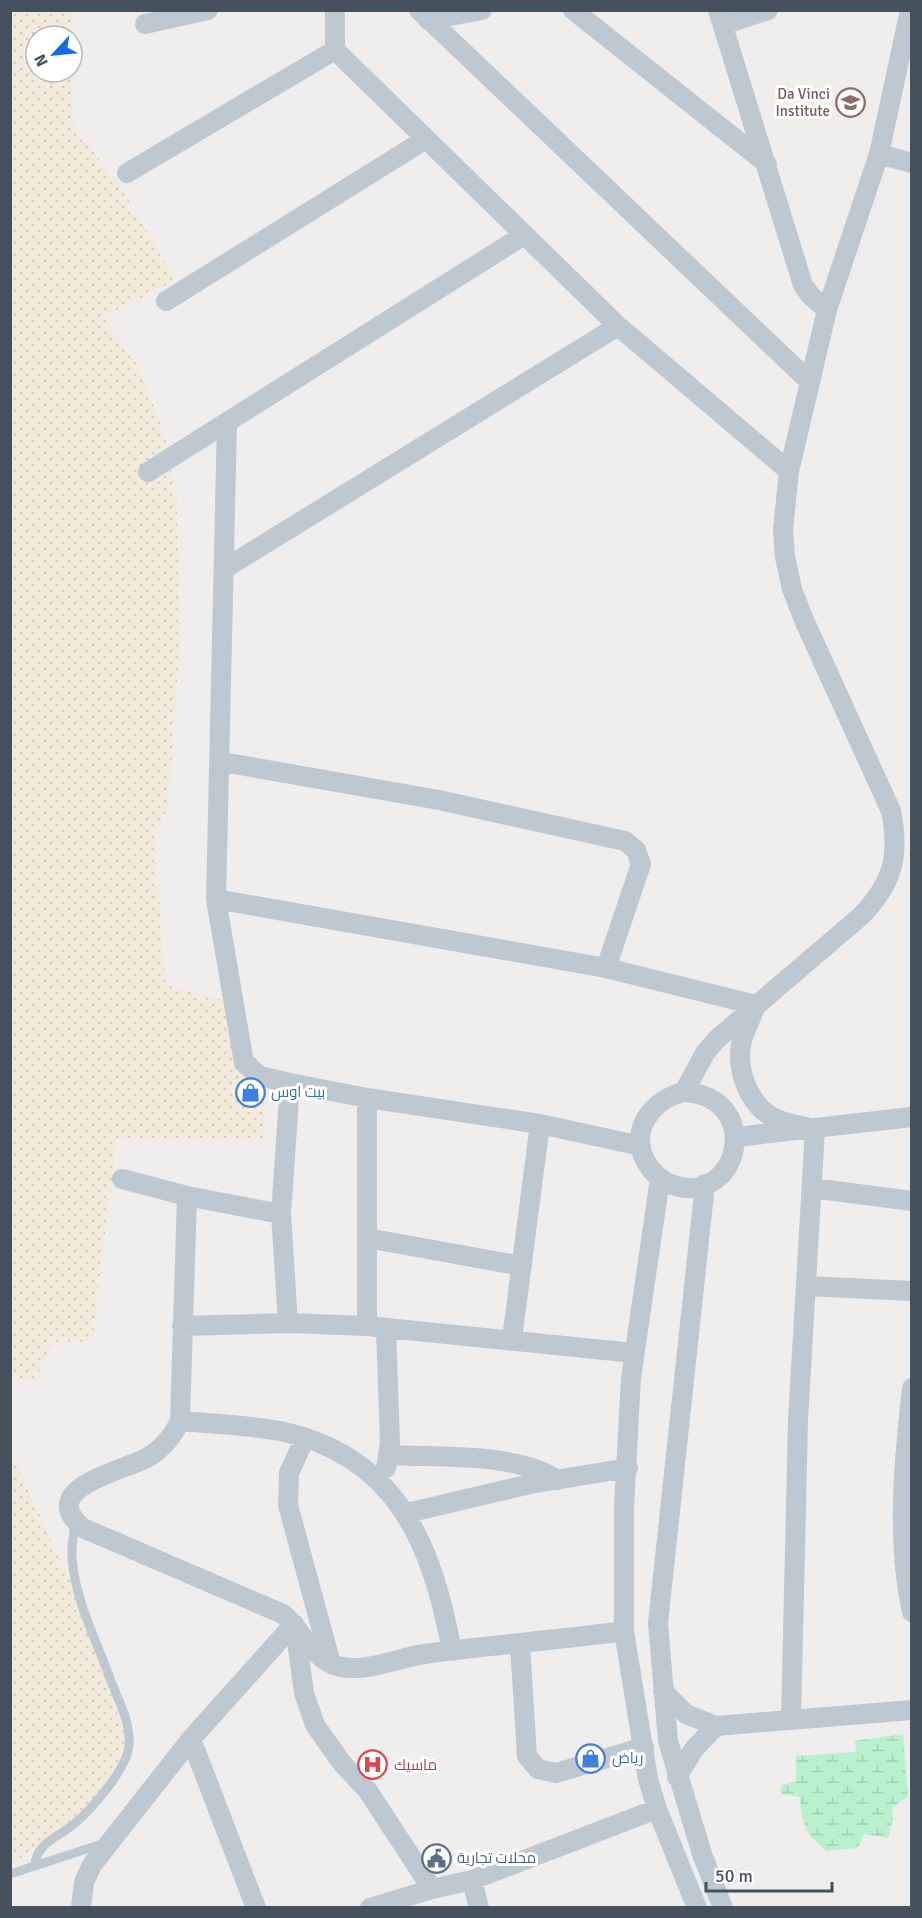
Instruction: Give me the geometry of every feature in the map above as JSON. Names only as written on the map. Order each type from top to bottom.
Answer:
[{"type":"street","points":[[145,24],[208,10]]},
{"type":"street","points":[[335,10],[335,50],[618,326],[789,471]]},
{"type":"street","points":[[424,15],[482,10]]},
{"type":"street","points":[[573,10],[767,164]]},
{"type":"street","points":[[768,10],[721,18],[803,285],[811,297],[827,310]]},
{"type":"street","points":[[684,1092],[705,1053],[717,1039],[877,899],[889,879],[895,857],[896,834],[891,811],[817,652],[792,589],[785,557],[783,530],[789,471],[827,310],[879,154],[910,10]]},
{"type":"street","points":[[424,15],[810,382]]},
{"type":"street","points":[[127,173],[335,50]]},
{"type":"street","points":[[166,301],[426,139]]},
{"type":"street","points":[[879,154],[912,163]]},
{"type":"street","points":[[148,472],[524,235]]},
{"type":"street","points":[[224,569],[618,326]]},
{"type":"street","points":[[227,422],[222,762],[216,899],[244,1063],[260,1076],[290,1083],[367,1098],[540,1124],[641,1146]]},
{"type":"street","points":[[222,762],[439,800],[625,841],[636,850],[641,864],[606,968]]},
{"type":"street","points":[[216,899],[606,968],[756,1005]]},
{"type":"street","points":[[756,1005],[742,1041],[740,1058],[742,1076],[749,1093],[760,1107],[774,1118],[815,1130]]},
{"type":"street","points":[[288,1323],[281,1214],[290,1083]]},
{"type":"street","points":[[684,1092],[697,1093],[719,1104],[728,1113],[735,1137],[734,1152],[728,1166],[718,1177],[705,1184],[680,1187],[660,1179],[648,1164],[641,1146],[644,1120],[651,1110],[660,1101],[684,1092]]},
{"type":"street","points":[[367,1098],[367,1238],[388,1455],[385,1469],[387,1487]]},
{"type":"street","points":[[735,1137],[815,1130],[912,1117]]},
{"type":"street","points":[[512,1339],[540,1124]]},
{"type":"street","points":[[791,1720],[798,1420],[815,1130]]},
{"type":"street","points":[[122,1179],[188,1196],[281,1214]]},
{"type":"street","points":[[660,1179],[634,1353],[624,1508],[624,1631],[648,1779],[657,1809],[697,1908]]},
{"type":"street","points":[[705,1184],[658,1623],[668,1741],[702,1854],[723,1908]]},
{"type":"street","points":[[812,1188],[912,1201]]},
{"type":"street","points":[[188,1196],[180,1421],[167,1442],[148,1458],[82,1484],[74,1492],[70,1504],[75,1522],[83,1528],[271,1608],[294,1624],[320,1657],[331,1664],[352,1668],[452,1651],[520,1645],[624,1631]]},
{"type":"street","points":[[367,1238],[522,1266]]},
{"type":"street","points":[[806,1286],[912,1291]]},
{"type":"street","points":[[182,1326],[288,1323],[377,1328],[512,1339],[634,1353]]},
{"type":"street","points":[[912,1388],[903,1498],[904,1550],[912,1612]]},
{"type":"street","points":[[180,1421],[253,1428],[305,1438],[335,1450],[362,1467],[387,1487],[406,1514],[440,1593],[452,1651]]},
{"type":"street","points":[[305,1438],[289,1473],[288,1505],[331,1664]]},
{"type":"street","points":[[388,1455],[510,1462],[543,1470],[558,1480]]},
{"type":"street","points":[[406,1514],[558,1480],[628,1468]]},
{"type":"street","points":[[81,1908],[84,1882],[92,1865],[191,1739],[294,1624]]},
{"type":"street","points":[[294,1624],[304,1693],[315,1725],[342,1763],[368,1791],[432,1888]]},
{"type":"street","points":[[520,1645],[527,1756],[538,1769],[556,1773],[644,1747]]},
{"type":"street","points":[[663,1691],[686,1714],[716,1726],[912,1710]]},
{"type":"street","points":[[677,1777],[694,1749],[716,1726]]},
{"type":"street","points":[[191,1739],[256,1908]]},
{"type":"street","points":[[370,1908],[432,1888],[472,1880],[657,1809]]},
{"type":"street","points":[[472,1880],[479,1908]]},
{"type":"lane","points":[[35,1865],[36,1856],[45,1845],[74,1824],[102,1795],[128,1749],[130,1729],[90,1626],[75,1575],[72,1557],[75,1522]]},
{"type":"lane","points":[[10,1874],[111,1841]]},
{"type":"green space","points":[[903,1734],[908,1797],[892,1807],[893,1818],[888,1838],[864,1834],[858,1848],[827,1851],[809,1834],[803,1821],[800,1797],[781,1794],[782,1785],[796,1781],[796,1756],[856,1752],[855,1741]]},
{"type":"sand","points":[[72,10],[72,24],[24,24],[24,84],[73,84],[74,127],[119,184],[176,280],[103,317],[138,366],[164,432],[177,504],[180,643],[168,808],[154,837],[166,985],[226,1001],[261,1065],[265,1138],[117,1138],[92,1341],[53,1342],[35,1380],[11,1379],[10,11]]},
{"type":"sand","points":[[11,1463],[17,1466],[76,1593],[128,1743],[96,1801],[11,1865]]},
{"type":"place","name":"Da Vinci Institute","points":[[851,103]]},
{"type":"place","name":"بيت اوس","points":[[250,1092]]},
{"type":"place","name":"رياض","points":[[591,1758]]},
{"type":"place","name":"ماسيك","points":[[373,1765]]},
{"type":"place","name":"محلات تجارية","points":[[436,1858]]}]
